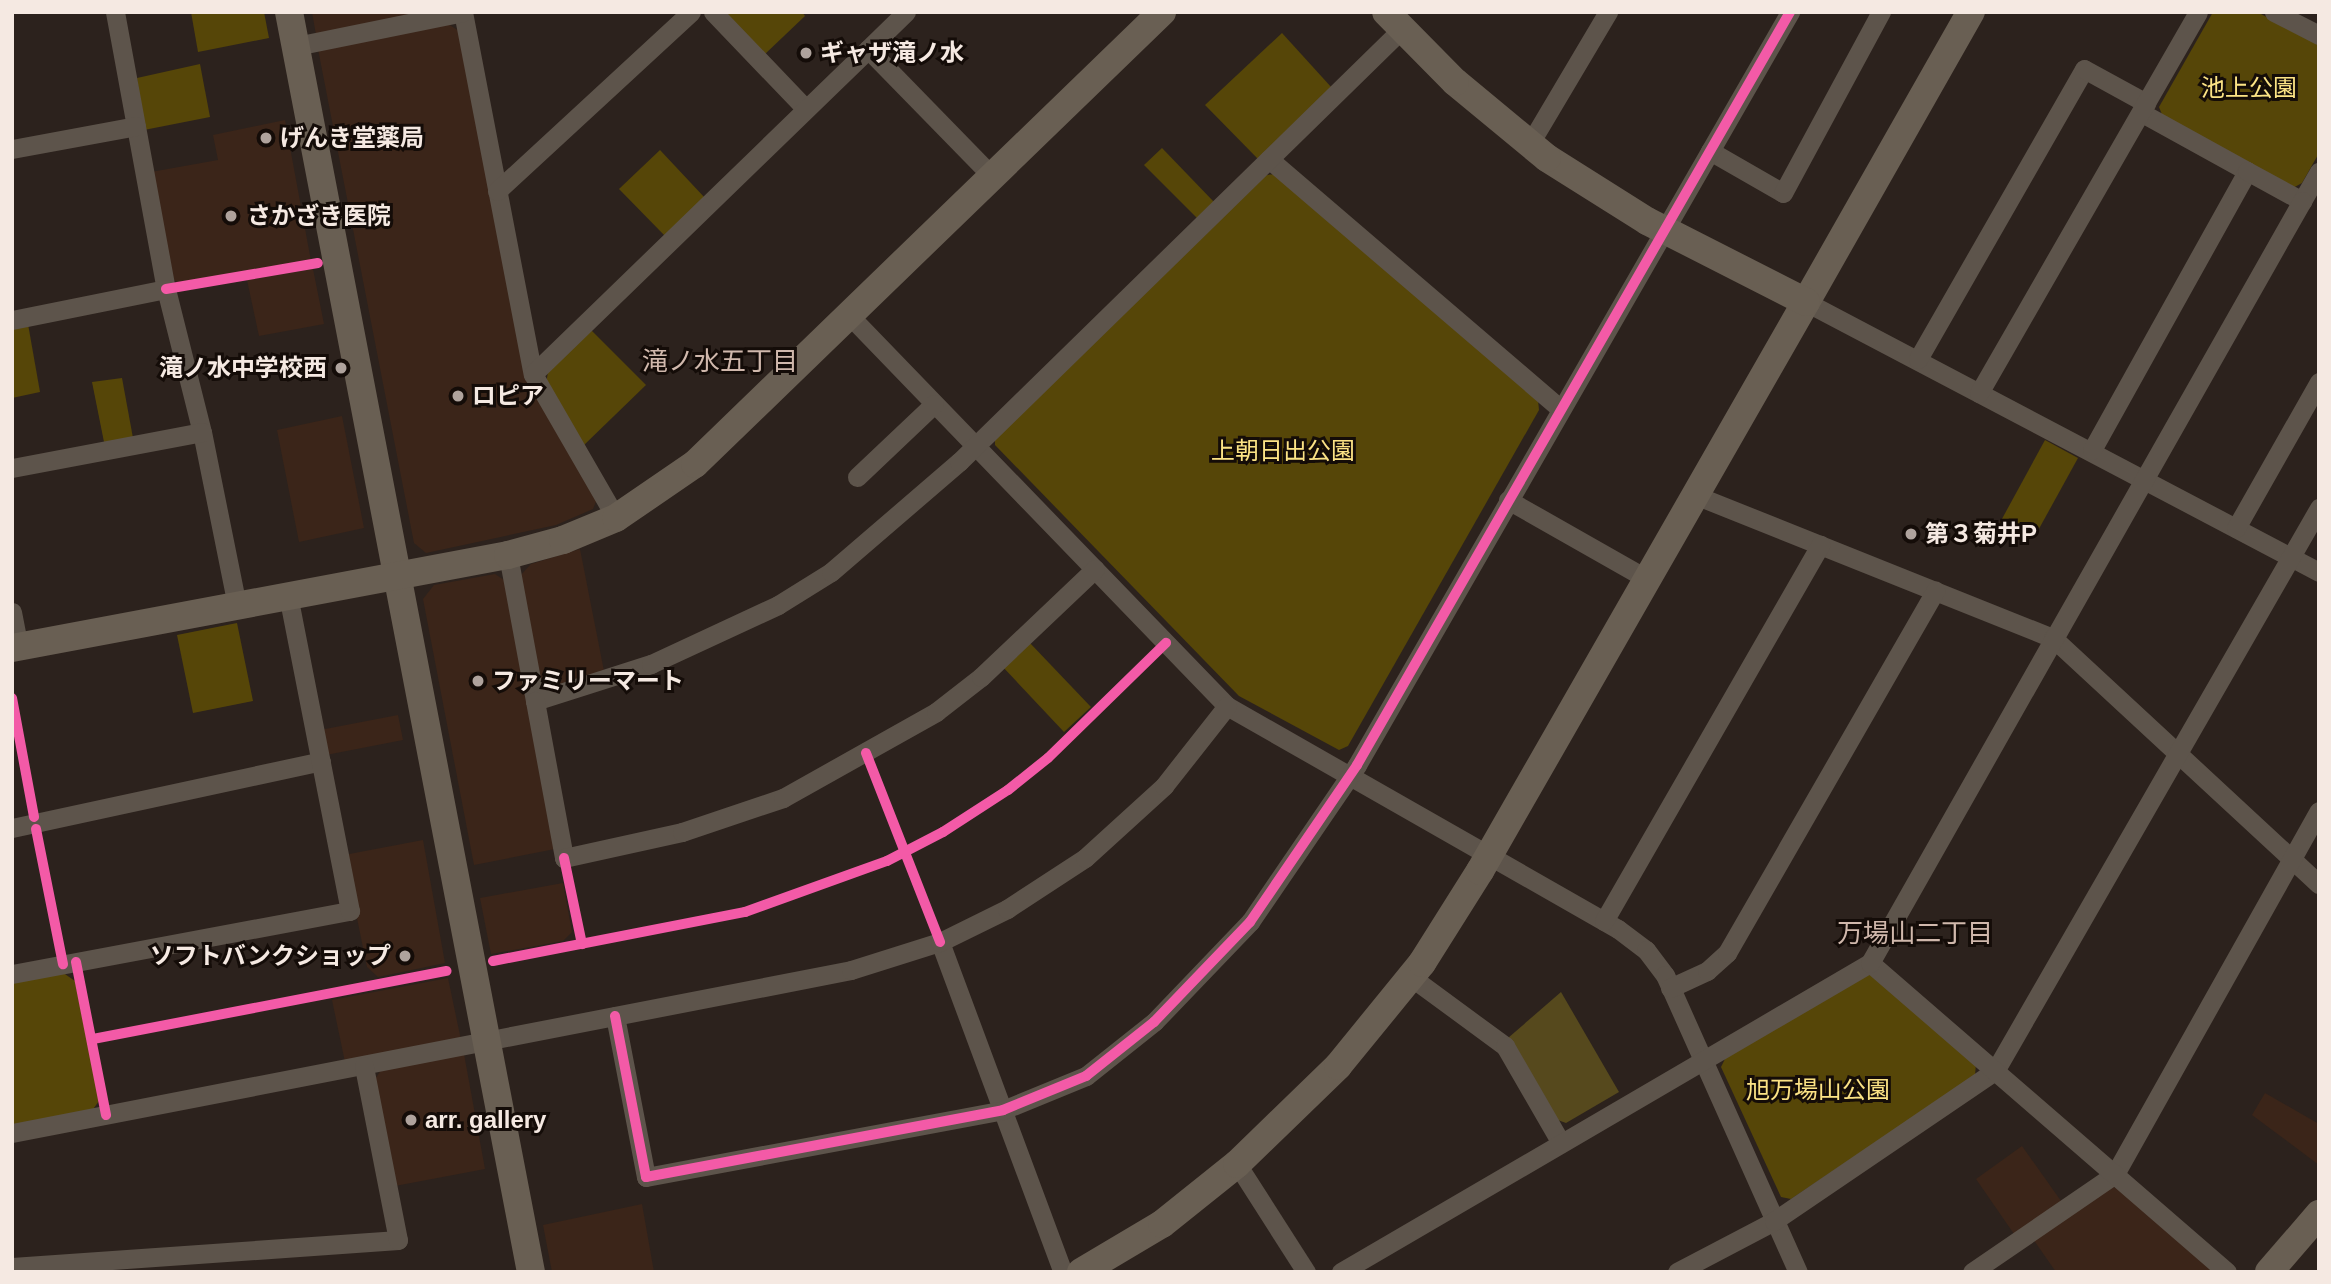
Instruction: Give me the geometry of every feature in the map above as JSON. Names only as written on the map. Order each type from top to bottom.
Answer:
[{"type":"street","points":[[115,12],[166,289],[202,432],[237,606]]},
{"type":"street","points":[[289,12],[531,1272]]},
{"type":"street","points":[[296,46],[463,12],[533,374],[616,518]]},
{"type":"street","points":[[498,191],[691,12]]},
{"type":"street","points":[[713,12],[806,108]]},
{"type":"street","points":[[533,374],[906,12]]},
{"type":"street","points":[[12,612],[16,647],[508,555],[563,540],[616,518],[695,464],[1162,12]]},
{"type":"street","points":[[1529,145],[1608,12]]},
{"type":"street","points":[[615,1016],[646,1177],[1003,1110],[1086,1076],[1184,994],[1272,893],[1349,774],[1790,12]]},
{"type":"street","points":[[1710,151],[1783,192],[1881,12]]},
{"type":"street","points":[[1081,1272],[1162,1224],[1237,1164],[1300,1107],[1411,977],[1489,855],[1971,12]]},
{"type":"street","points":[[1979,393],[2198,12]]},
{"type":"street","points":[[2274,12],[2319,35]]},
{"type":"street","points":[[535,701],[651,664],[778,605],[831,572],[975,446],[1269,159],[1394,21],[1529,145],[1664,228],[2092,450],[2319,572]]},
{"type":"street","points":[[868,49],[993,177]]},
{"type":"street","points":[[1918,359],[2084,69],[2247,171],[2302,201]]},
{"type":"street","points":[[12,149],[136,126]]},
{"type":"street","points":[[1269,159],[1560,408]]},
{"type":"street","points":[[2092,450],[2247,171]]},
{"type":"street","points":[[1341,1272],[1870,963],[2319,172]]},
{"type":"street","points":[[12,320],[166,289]]},
{"type":"street","points":[[849,315],[1227,706],[1604,921],[1646,950],[1670,988],[1798,1272]]},
{"type":"street","points":[[2236,527],[2319,382]]},
{"type":"street","points":[[857,477],[934,404]]},
{"type":"street","points":[[12,468],[202,432]]},
{"type":"street","points":[[1695,495],[2053,638],[2319,884]]},
{"type":"street","points":[[1508,500],[1647,579]]},
{"type":"street","points":[[1677,1272],[1774,1221],[1995,1071],[2319,508]]},
{"type":"street","points":[[1604,921],[1820,545]]},
{"type":"street","points":[[508,555],[564,858],[668,835],[783,798],[902,734],[981,677],[1095,569]]},
{"type":"street","points":[[1670,988],[1707,971],[1727,953],[1936,591]]},
{"type":"street","points":[[12,974],[350,911],[288,596]]},
{"type":"street","points":[[12,1133],[852,970],[940,942],[1007,909],[1085,859],[1164,786],[1227,706]]},
{"type":"street","points":[[12,828],[321,761]]},
{"type":"street","points":[[1972,1272],[2115,1174],[2319,811]]},
{"type":"street","points":[[940,942],[1063,1272]]},
{"type":"street","points":[[1870,963],[2227,1272]]},
{"type":"street","points":[[1411,977],[1505,1046],[1561,1143]]},
{"type":"street","points":[[12,1267],[398,1240],[364,1066]]},
{"type":"street","points":[[1237,1164],[1306,1272]]},
{"type":"street","points":[[2269,1272],[2319,1214]]},
{"type":"shaded area","points":[[312,12],[436,12],[316,35]]},
{"type":"shaded area","points":[[448,24],[459,31],[525,377],[597,499],[593,509],[556,525],[426,553],[414,543],[318,49]]},
{"type":"shaded area","name":"さかざき医院","points":[[285,120],[311,261],[182,284],[171,279],[151,172],[218,160],[213,135]]},
{"type":"shaded area","points":[[313,269],[324,324],[259,336],[247,280]]},
{"type":"shaded area","points":[[342,416],[364,528],[299,542],[277,430]]},
{"type":"shaded area","points":[[580,549],[604,671],[550,687],[539,676],[520,576],[531,564]]},
{"type":"shaded area","points":[[495,574],[504,580],[555,849],[474,865],[423,599],[434,585]]},
{"type":"shaded area","points":[[398,715],[403,740],[326,755],[320,730]]},
{"type":"shaded area","points":[[423,840],[445,963],[378,977],[367,967],[344,855]]},
{"type":"shaded area","points":[[563,883],[572,932],[563,941],[491,954],[480,898]]},
{"type":"shaded area","points":[[448,978],[461,1040],[345,1062],[332,1000]]},
{"type":"shaded area","points":[[1561,992],[1619,1092],[1566,1123],[1555,1119],[1508,1038]]},
{"type":"shaded area","points":[[464,1054],[485,1169],[395,1186],[375,1079],[382,1069]]},
{"type":"shaded area","points":[[2265,1093],[2319,1124],[2319,1165],[2252,1115]]},
{"type":"shaded area","points":[[2022,1146],[2061,1201],[2014,1234],[1976,1179]]},
{"type":"shaded area","points":[[2111,1186],[2123,1191],[2216,1272],[2056,1272],[2033,1239]]},
{"type":"shaded area","points":[[642,1204],[654,1272],[552,1272],[543,1225]]},
{"type":"green space","points":[[191,12],[264,12],[269,38],[198,52]]},
{"type":"green space","points":[[723,12],[802,12],[805,16],[764,55]]},
{"type":"green space","name":"池上公園","points":[[2213,12],[2257,12],[2319,44],[2319,153],[2302,183],[2291,189],[2163,117],[2159,107]]},
{"type":"green space","points":[[1282,33],[1332,88],[1258,159],[1205,105]]},
{"type":"green space","points":[[200,64],[210,117],[144,130],[137,78]]},
{"type":"green space","points":[[1162,148],[1214,202],[1197,218],[1144,165]]},
{"type":"green space","points":[[660,150],[705,198],[665,236],[619,189]]},
{"type":"green space","name":"上朝日出公園","points":[[1274,174],[1538,400],[1539,410],[1348,746],[1339,750],[1239,696],[995,445],[995,435],[1262,176]]},
{"type":"green space","points":[[28,324],[40,392],[12,398],[12,328]]},
{"type":"green space","points":[[591,330],[646,385],[583,446],[546,384],[548,372]]},
{"type":"green space","points":[[122,378],[133,438],[104,442],[92,382]]},
{"type":"green space","points":[[2045,440],[2078,458],[2035,536],[1997,528]]},
{"type":"green space","points":[[237,623],[253,701],[193,713],[177,635]]},
{"type":"green space","points":[[1029,642],[1091,707],[1064,732],[1002,666]]},
{"type":"green space","points":[[62,972],[75,981],[99,1101],[91,1112],[12,1126],[12,981]]},
{"type":"green space","name":"旭万場山公園","points":[[1865,975],[1874,975],[1976,1063],[1975,1076],[1791,1199],[1781,1197],[1721,1067],[1727,1055]]},
{"type":"cycle path","points":[[615,1016],[646,1177],[1003,1110],[1086,1076],[1154,1022],[1250,922],[1357,765],[1790,12]]},
{"type":"cycle path","points":[[166,289],[318,263]]},
{"type":"cycle path","points":[[493,961],[745,912],[887,861],[943,832],[1008,790],[1048,758],[1166,643]]},
{"type":"cycle path","points":[[12,698],[34,817]]},
{"type":"cycle path","points":[[866,753],[940,942]]},
{"type":"cycle path","points":[[36,829],[63,964]]},
{"type":"cycle path","points":[[564,858],[582,944]]},
{"type":"cycle path","points":[[76,962],[106,1115]]},
{"type":"cycle path","points":[[93,1039],[447,971]]},
{"type":"place","name":"ギャザ滝ノ水","points":[[806,53]]},
{"type":"place","name":"げんき堂薬局","points":[[266,138]]},
{"type":"place","name":"さかざき医院","points":[[231,216]]},
{"type":"place","name":"滝ノ水中学校西","points":[[341,368]]},
{"type":"place","name":"ロピア","points":[[458,396]]},
{"type":"place","name":"第３菊井P","points":[[1911,534]]},
{"type":"place","name":"ファミリーマート","points":[[478,681]]},
{"type":"place","name":"ソフトバンクショップ","points":[[405,956]]},
{"type":"place","name":"arr. gallery","points":[[411,1120]]},
{"type":"district","name":"滝ノ水五丁目","points":[[720,362]]},
{"type":"district","name":"万場山二丁目","points":[[1915,934]]}]
